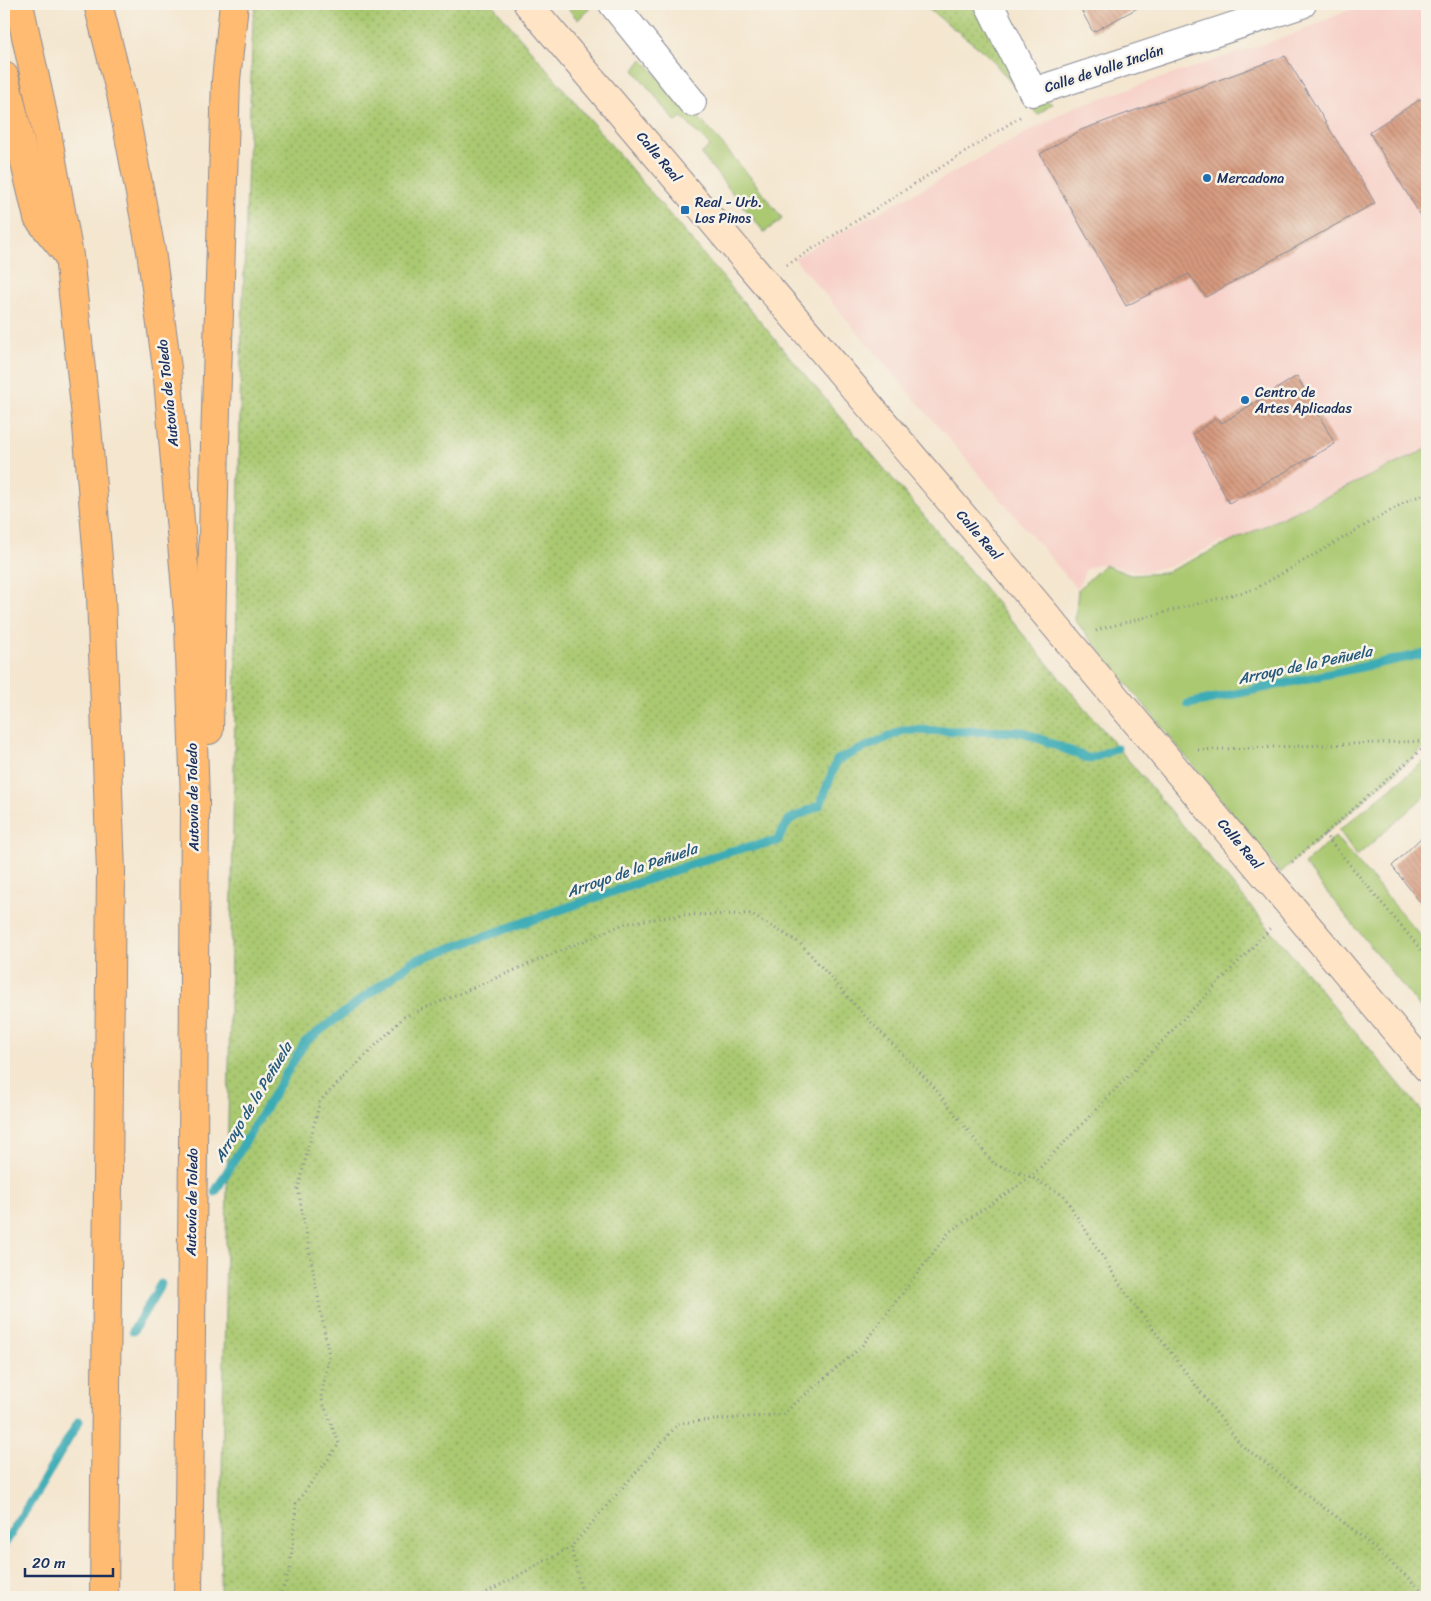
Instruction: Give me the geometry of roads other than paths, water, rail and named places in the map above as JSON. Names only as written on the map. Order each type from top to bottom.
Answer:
[{"type":"highway","points":[[19,4],[48,138],[69,256],[86,417],[101,596],[111,872],[104,1597]]},
{"type":"highway","name":"Autovía de Toledo","points":[[98,4],[121,94],[151,250],[167,368],[188,626],[195,800],[188,1597]]},
{"type":"highway","points":[[195,800],[209,755],[214,453],[226,80],[234,4]]},
{"type":"highway","points":[[4,76],[38,218],[69,256]]},
{"type":"street","name":"Calle Real","points":[[528,4],[1073,645],[1427,1068]]},
{"type":"street","points":[[613,4],[692,102]]},
{"type":"street","name":"Calle de Valle Inclán","points":[[989,4],[1033,92],[1302,4]]},
{"type":"waterway","name":"Arroyo de la Peñuela","points":[[1188,704],[1427,653]]},
{"type":"waterway","name":"Arroyo de la Peñuela","points":[[215,1192],[305,1042],[413,961],[727,852],[777,841],[789,820],[820,805],[837,760],[904,730],[1023,732],[1090,759],[1117,748]]},
{"type":"waterway","name":"Arroyo de la Peñuela","points":[[133,1331],[161,1284]]},
{"type":"waterway","name":"Arroyo de la Peñuela","points":[[4,1545],[79,1421]]},
{"type":"place","name":"Mercadona","points":[[1207,178]]},
{"type":"place","name":"Real - Urb. Los Pinos","points":[[685,210]]},
{"type":"place","name":"Centro de Artes Aplicadas","points":[[1245,400]]}]
